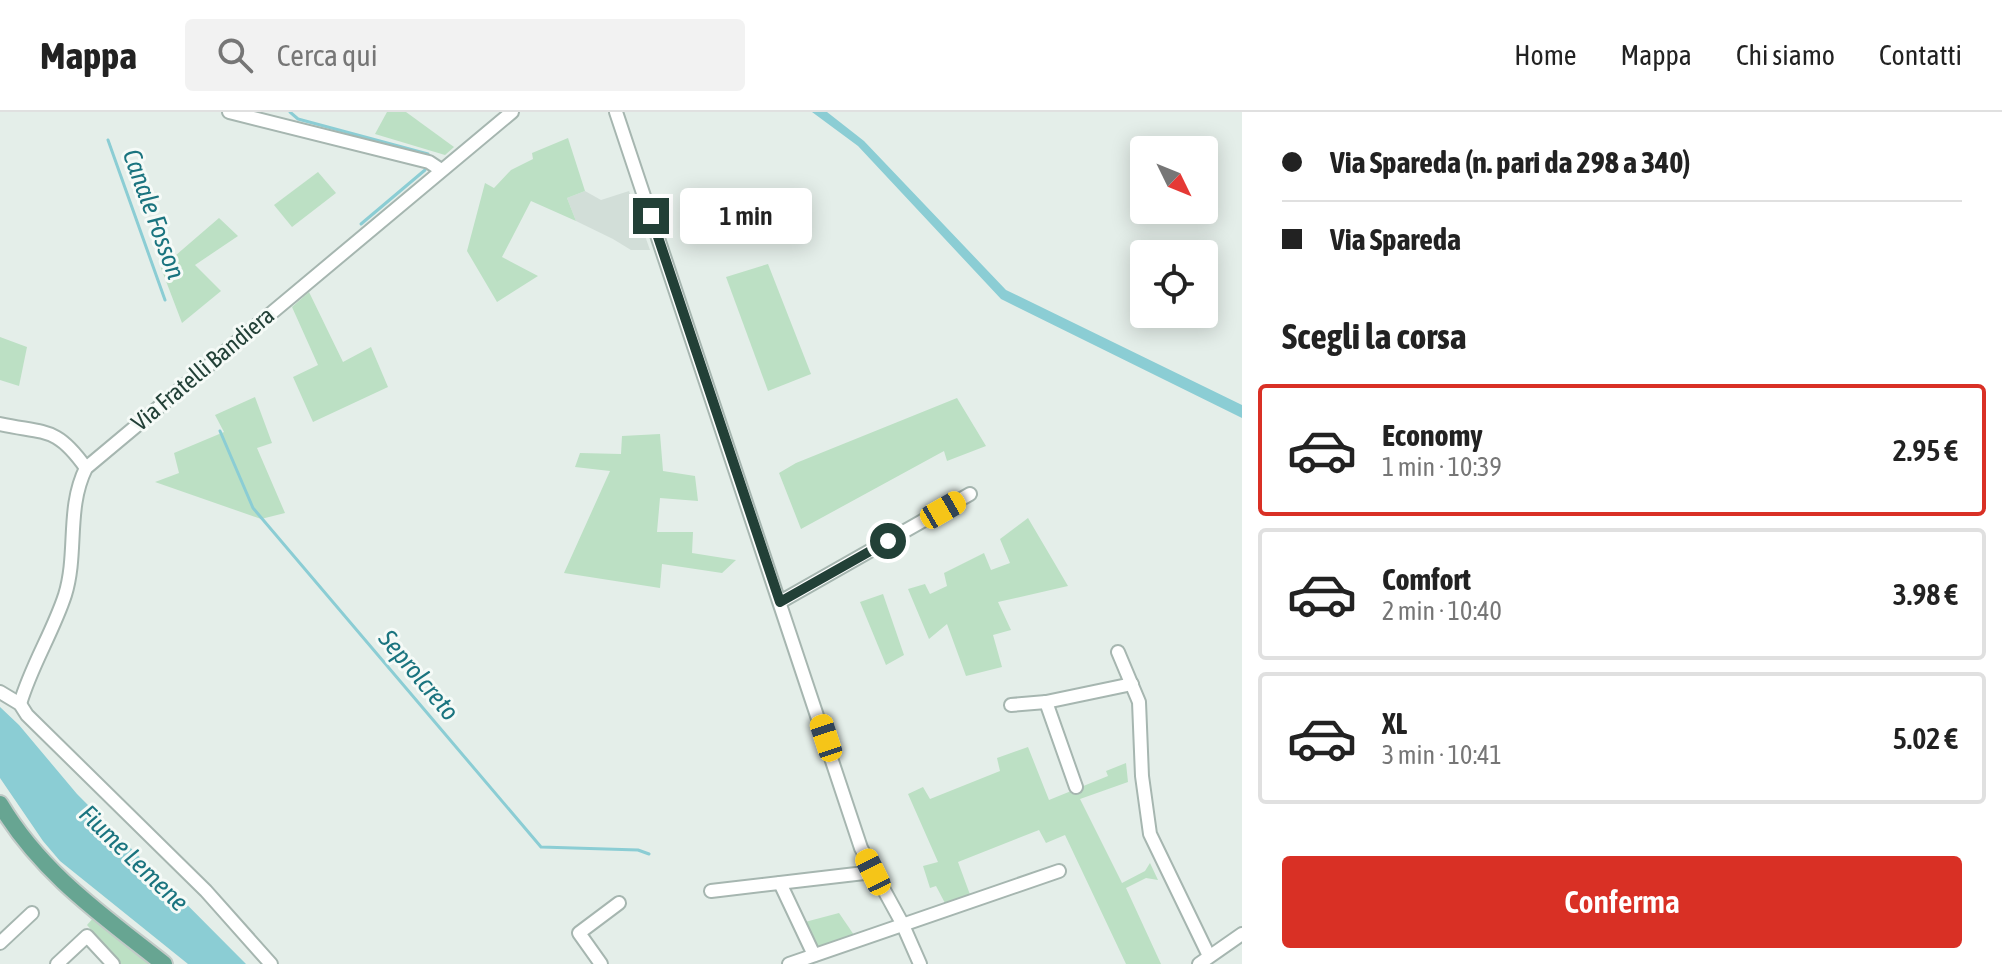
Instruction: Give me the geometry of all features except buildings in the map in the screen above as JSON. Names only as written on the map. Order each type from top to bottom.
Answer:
[{"type":"main road","points":[[1,808],[33,853],[74,893],[164,964]]},
{"type":"street","points":[[229,112],[429,162],[441,170]]},
{"type":"street","name":"Via Fratelli Bandiera","points":[[86,468],[512,112]]},
{"type":"street","points":[[616,112],[861,848],[902,923],[920,964]]},
{"type":"street","points":[[0,424],[59,437],[74,450],[86,468],[73,502],[72,543],[65,593],[20,704]]},
{"type":"street","points":[[780,602],[970,494]]},
{"type":"street","points":[[1118,652],[1141,715],[1142,776],[1150,834],[1204,960],[1242,934]]},
{"type":"street","points":[[1011,705],[1046,702],[1132,684]]},
{"type":"street","points":[[0,692],[20,704],[27,715],[206,891],[271,964]]},
{"type":"street","points":[[1046,702],[1076,787]]},
{"type":"street","points":[[789,964],[1059,871]]},
{"type":"street","points":[[711,891],[873,872]]},
{"type":"street","points":[[780,883],[814,955]]},
{"type":"street","points":[[579,933],[619,903]]},
{"type":"street","points":[[0,943],[32,913]]},
{"type":"street","points":[[571,921],[601,964]]},
{"type":"street","points":[[57,964],[87,936],[113,964]]},
{"type":"shaded area","points":[[585,191],[601,200],[629,191],[650,250],[631,250],[576,221],[567,198]]},
{"type":"green space","points":[[387,112],[406,112],[454,147],[445,155],[375,134]]},
{"type":"green space","points":[[568,138],[585,191],[567,198],[576,221],[531,201],[502,257],[538,276],[497,302],[467,251],[485,183],[494,188],[511,170],[533,159],[532,153]]},
{"type":"green space","points":[[318,172],[336,193],[292,227],[274,205]]},
{"type":"green space","points":[[219,218],[238,236],[195,265],[221,291],[182,323],[161,268]]},
{"type":"green space","points":[[768,264],[811,374],[768,391],[726,277]]},
{"type":"green space","points":[[309,292],[343,362],[371,347],[388,387],[313,422],[293,377],[318,365],[292,307]]},
{"type":"green space","points":[[0,337],[27,347],[19,386],[0,380]]},
{"type":"green space","points":[[255,397],[272,443],[257,448],[285,513],[261,519],[155,482],[179,473],[174,453],[224,432],[215,415]]},
{"type":"green space","points":[[957,398],[986,446],[947,461],[944,451],[801,529],[779,473],[796,463]]},
{"type":"green space","points":[[660,434],[663,471],[695,476],[698,501],[660,498],[657,532],[693,532],[692,553],[736,560],[722,573],[662,564],[660,588],[564,573],[610,471],[575,467],[580,453],[621,454],[622,436]]},
{"type":"green space","points":[[1028,518],[1068,586],[998,602],[1011,630],[993,635],[1002,667],[966,676],[947,624],[929,639],[908,589],[925,584],[930,594],[947,586],[944,573],[984,553],[991,570],[1010,563],[1000,539]]},
{"type":"green space","points":[[883,594],[904,655],[886,665],[860,602]]},
{"type":"green space","points":[[1028,747],[1049,800],[1108,776],[1106,771],[1126,763],[1128,782],[1080,799],[1122,883],[1145,871],[1150,863],[1158,880],[1146,878],[1126,888],[1161,964],[1126,964],[1065,835],[1046,843],[1039,830],[958,862],[972,900],[946,905],[936,886],[930,888],[923,866],[938,862],[908,794],[923,787],[930,799],[1000,771],[997,758]]},
{"type":"green space","points":[[839,913],[854,935],[818,949],[805,922]]},
{"type":"green space","points":[[95,916],[156,964],[121,964],[87,925]]},
{"type":"water","points":[[812,112],[827,112],[864,141],[1006,290],[1242,405],[1242,418],[1001,299],[858,146]]},
{"type":"water","name":"Fiume Lemene","points":[[0,707],[77,794],[246,964],[188,964],[60,861],[0,778]]},
{"type":"waterway","points":[[290,112],[298,119],[428,154]]},
{"type":"waterway","name":"Canale Fosson","points":[[108,140],[165,300]]},
{"type":"waterway","points":[[361,224],[425,170]]},
{"type":"waterway","name":"Seprolcreto","points":[[220,431],[253,508],[541,847],[638,850],[649,854]]},
{"type":"route","points":[[651,216],[780,602],[888,541]]}]
